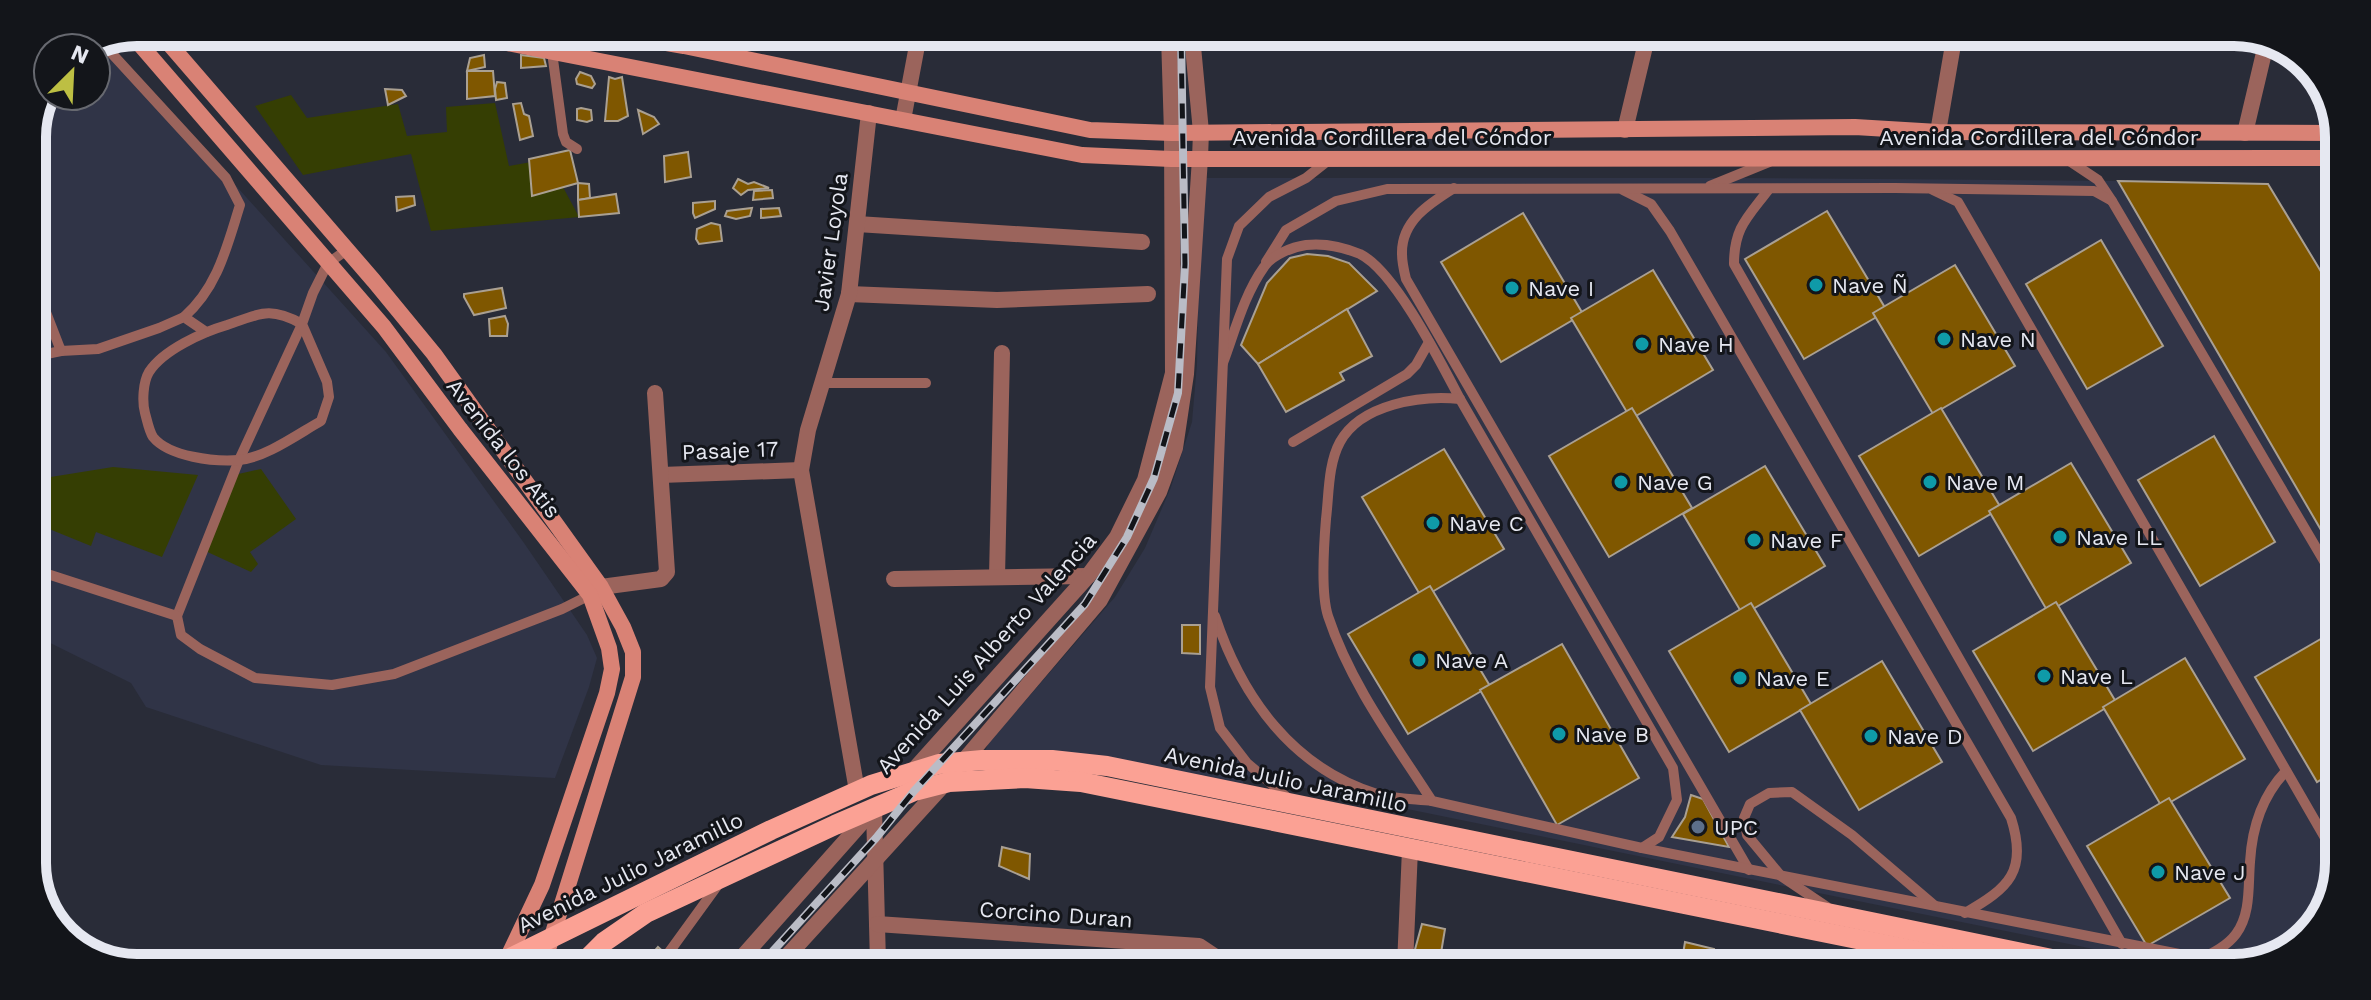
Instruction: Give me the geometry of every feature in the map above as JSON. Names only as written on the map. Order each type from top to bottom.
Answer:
[{"type":"main road","name":"Avenida Julio Jaramillo","points":[[516,954],[857,791],[939,764],[1052,760],[1107,766],[2026,954]]},
{"type":"main road","name":"Avenida Julio Jaramillo","points":[[592,954],[646,913],[914,791],[945,783],[1025,778],[1081,782],[1931,954]]},
{"type":"street","name":"Avenida los Atis","points":[[141,46],[384,327],[460,429],[623,627],[633,652],[633,677],[547,954]]},
{"type":"street","name":"Avenida los Atis","points":[[171,46],[434,354],[595,591],[612,669],[607,693],[542,885],[507,954]]},
{"type":"street","name":"Avenida Cordillera del Cóndor","points":[[531,46],[1082,155],[1171,159],[2325,158]]},
{"type":"street","name":"Avenida Cordillera del Cóndor","points":[[710,46],[1090,130],[1172,133],[1855,127],[1938,132],[2325,133]]},
{"type":"street","points":[[903,120],[917,46]]},
{"type":"street","name":"Avenida Luis Alberto Valencia","points":[[745,954],[1088,576],[1117,537],[1145,480],[1173,373],[1169,46]]},
{"type":"street","name":"Avenida Luis Alberto Valencia","points":[[789,954],[945,783],[1100,600],[1159,492],[1175,448],[1186,374],[1201,132],[1193,46]]},
{"type":"street","points":[[1625,130],[1645,46]]},
{"type":"street","points":[[1938,132],[1953,46]]},
{"type":"street","points":[[2245,133],[2264,52]]},
{"type":"street","name":"Javier Loyola","points":[[857,791],[801,470],[808,430],[849,294],[869,113]]},
{"type":"street","points":[[857,224],[1142,242]]},
{"type":"street","points":[[849,294],[997,300],[1148,294]]},
{"type":"street","points":[[997,577],[1002,353]]},
{"type":"street","points":[[595,591],[661,579],[667,572],[655,393]]},
{"type":"street","name":"Pasaje 17","points":[[661,475],[801,470]]},
{"type":"street","points":[[894,579],[1088,576]]},
{"type":"street","points":[[874,809],[878,954]]},
{"type":"street","points":[[1405,954],[1410,849]]},
{"type":"street","name":"Corcino Duran","points":[[877,924],[1199,946],[1211,954]]},
{"type":"street","points":[[1199,946],[1199,954]]},
{"type":"lane","points":[[552,52],[563,134],[566,142],[577,149]]},
{"type":"lane","points":[[46,354],[98,349],[184,317],[201,302],[222,263],[240,205],[226,178],[112,54]]},
{"type":"lane","points":[[1297,806],[1247,763],[1220,728],[1210,687],[1227,259],[1239,226],[1269,197],[1306,178],[1331,158]]},
{"type":"lane","points":[[1704,188],[1777,159]]},
{"type":"lane","points":[[2066,159],[2098,180],[2112,201],[2325,563]]},
{"type":"lane","points":[[1456,187],[1424,207],[1410,225],[1401,251],[1406,279],[1749,870]]},
{"type":"lane","points":[[1617,188],[1651,204],[1670,231],[2011,818],[2018,840],[2016,865],[2007,884],[1965,913]]},
{"type":"lane","points":[[1223,363],[1247,297],[1286,230],[1336,201],[1387,189],[2094,191],[2112,201]]},
{"type":"lane","points":[[1769,189],[1740,228],[1734,244],[1734,264],[2122,944]]},
{"type":"lane","points":[[1931,189],[1958,202],[2325,838]]},
{"type":"lane","points":[[1265,264],[1294,246],[1322,243],[1361,255],[1389,279],[1429,342],[1673,768],[1677,800],[1659,837],[1642,848]]},
{"type":"lane","points":[[347,250],[328,263],[239,460],[177,616],[181,635],[200,649],[255,678],[332,685],[394,674],[562,609],[595,591]]},
{"type":"lane","points":[[46,312],[61,351]]},
{"type":"lane","points":[[266,312],[285,315],[302,324],[327,382],[329,397],[321,421],[258,455],[239,460],[201,458],[174,452],[152,436],[142,404],[149,373],[167,354],[206,332],[266,312]]},
{"type":"lane","points":[[184,317],[206,332]]},
{"type":"lane","points":[[1293,442],[1407,374],[1429,342]]},
{"type":"lane","points":[[823,383],[926,383]]},
{"type":"lane","points":[[1432,801],[1347,664],[1327,612],[1323,545],[1330,475],[1340,442],[1360,419],[1401,402],[1439,397],[1460,399]]},
{"type":"lane","points":[[46,574],[177,616]]},
{"type":"lane","points":[[1213,610],[1225,647],[1253,700],[1283,737],[1334,777],[1380,795],[1432,801],[1642,848],[2174,954]]},
{"type":"lane","points":[[2210,954],[2236,934],[2244,916],[2250,888],[2254,831],[2271,786],[2286,771]]},
{"type":"lane","points":[[1842,917],[1781,876],[1747,835],[1744,818],[1750,804],[1769,793],[1792,792],[1852,835],[1936,907]]},
{"type":"lane","points":[[668,954],[723,877]]},
{"type":"shaded area","points":[[113,50],[386,352],[524,543],[587,635],[597,658],[555,778],[321,765],[146,707],[131,683],[46,641],[46,131],[49,113],[112,112]]},
{"type":"shaded area","points":[[1200,178],[2118,181],[2325,537],[2325,863],[2318,898],[2310,914],[2285,939],[2258,951],[2234,954],[2118,954],[1245,776],[1240,794],[1107,766],[982,760],[988,744],[1115,597],[1145,548],[1171,487],[1192,422],[1197,364]]},
{"type":"green space","points":[[291,95],[307,118],[398,104],[407,136],[447,132],[446,107],[495,103],[509,166],[548,159],[579,217],[431,231],[411,154],[303,175],[255,106]]},
{"type":"green space","points":[[113,467],[198,475],[162,557],[96,532],[91,546],[46,528],[46,478]]},
{"type":"green space","points":[[261,469],[296,519],[250,552],[258,564],[251,572],[201,549],[234,475]]},
{"type":"building","points":[[484,55],[485,67],[467,71],[470,58]]},
{"type":"building","points":[[521,55],[544,58],[546,66],[521,68]]},
{"type":"building","points":[[467,71],[493,71],[495,96],[467,99]]},
{"type":"building","points":[[580,72],[591,76],[595,84],[592,88],[577,84]]},
{"type":"building","points":[[609,77],[622,77],[628,116],[618,121],[605,121]]},
{"type":"building","points":[[497,82],[505,83],[507,98],[496,100]]},
{"type":"building","points":[[385,89],[402,90],[406,96],[388,105]]},
{"type":"building","points":[[521,103],[524,114],[529,116],[533,136],[520,140],[513,104]]},
{"type":"building","points":[[577,109],[591,110],[592,120],[577,120]]},
{"type":"building","points":[[638,110],[654,117],[659,124],[643,134]]},
{"type":"building","points":[[570,150],[578,183],[532,196],[529,159]]},
{"type":"building","points":[[688,152],[691,177],[665,182],[664,156]]},
{"type":"building","points":[[738,179],[769,188],[748,190],[741,195],[733,188]]},
{"type":"building","points":[[2118,181],[2268,184],[2325,278],[2325,537]]},
{"type":"building","points":[[578,183],[589,184],[590,198],[578,200]]},
{"type":"building","points":[[772,190],[773,198],[753,200],[754,191]]},
{"type":"building","points":[[616,194],[619,213],[579,217],[578,200]]},
{"type":"building","points":[[414,196],[415,205],[397,211],[396,197]]},
{"type":"building","points":[[715,201],[715,209],[695,218],[693,203]]},
{"type":"building","points":[[752,208],[750,216],[736,219],[725,216],[727,211]]},
{"type":"building","points":[[779,208],[781,216],[761,218],[761,209]]},
{"type":"building","name":"Nave Ñ","points":[[1827,211],[1887,311],[1804,359],[1745,259]]},
{"type":"building","name":"Nave I","points":[[1523,213],[1583,314],[1501,362],[1441,262]]},
{"type":"building","points":[[711,223],[720,225],[722,241],[699,244],[697,229]]},
{"type":"building","points":[[2101,240],[2163,346],[2087,389],[2026,284]]},
{"type":"building","points":[[1307,254],[1328,256],[1349,263],[1377,291],[1258,364],[1241,345],[1267,283],[1290,258]]},
{"type":"building","name":"Nave N","points":[[1955,265],[2015,366],[1933,414],[1873,313]]},
{"type":"building","name":"Nave H","points":[[1653,270],[1713,370],[1631,419],[1571,318]]},
{"type":"building","points":[[502,288],[506,308],[474,315],[464,297],[464,294]]},
{"type":"building","points":[[1347,309],[1372,356],[1340,373],[1344,380],[1286,412],[1258,364]]},
{"type":"building","points":[[505,316],[507,336],[490,336],[489,319]]},
{"type":"building","name":"Nave G","points":[[1632,408],[1692,508],[1609,557],[1549,456]]},
{"type":"building","name":"Nave M","points":[[1941,408],[2001,508],[1919,556],[1859,456]]},
{"type":"building","points":[[2214,436],[2275,542],[2200,586],[2138,480]]},
{"type":"building","name":"Nave C","points":[[1444,449],[1504,549],[1422,598],[1362,497]]},
{"type":"building","name":"Nave LL","points":[[2071,463],[2131,563],[2048,612],[1989,511]]},
{"type":"building","name":"Nave F","points":[[1765,466],[1825,566],[1743,615],[1683,514]]},
{"type":"building","name":"Nave A","points":[[1430,586],[1490,686],[1408,734],[1348,634]]},
{"type":"building","name":"Nave L","points":[[2056,602],[2116,702],[2033,751],[1973,651]]},
{"type":"building","name":"Nave E","points":[[1751,603],[1811,704],[1729,752],[1669,651]]},
{"type":"building","points":[[1182,625],[1200,625],[1200,654],[1182,653]]},
{"type":"building","points":[[2325,636],[2325,777],[2317,782],[2255,677]]},
{"type":"building","name":"Nave B","points":[[1562,644],[1639,778],[1557,825],[1480,690]]},
{"type":"building","points":[[2185,658],[2245,759],[2162,807],[2103,707]]},
{"type":"building","name":"Nave D","points":[[1882,661],[1942,762],[1859,810],[1800,710]]},
{"type":"building","name":"UPC","points":[[1691,795],[1703,799],[1729,847],[1672,837],[1685,817]]},
{"type":"building","name":"Nave J","points":[[2169,798],[2230,898],[2147,946],[2087,846]]},
{"type":"building","points":[[1002,847],[1030,854],[1029,879],[999,866]]},
{"type":"building","points":[[1422,924],[1445,929],[1441,954],[1414,954]]},
{"type":"building","points":[[1685,942],[1714,949],[1713,954],[1683,954]]},
{"type":"building","points":[[658,947],[666,954],[652,954]]},
{"type":"railway","points":[[770,954],[1085,604],[1127,537],[1154,478],[1178,393],[1185,264],[1181,46]]},
{"type":"place","name":"Nave Ñ","points":[[1816,285]]},
{"type":"place","name":"Nave I","points":[[1512,288]]},
{"type":"place","name":"Nave N","points":[[1944,339]]},
{"type":"place","name":"Nave H","points":[[1642,344]]},
{"type":"place","name":"Nave G","points":[[1621,482]]},
{"type":"place","name":"Nave M","points":[[1930,482]]},
{"type":"place","name":"Nave C","points":[[1433,523]]},
{"type":"place","name":"Nave LL","points":[[2060,537]]},
{"type":"place","name":"Nave F","points":[[1754,540]]},
{"type":"place","name":"Nave A","points":[[1419,660]]},
{"type":"place","name":"Nave L","points":[[2044,676]]},
{"type":"place","name":"Nave E","points":[[1740,678]]},
{"type":"place","name":"Nave B","points":[[1559,734]]},
{"type":"place","name":"Nave D","points":[[1871,736]]},
{"type":"place","name":"UPC","points":[[1698,827]]},
{"type":"place","name":"Nave J","points":[[2158,872]]}]
